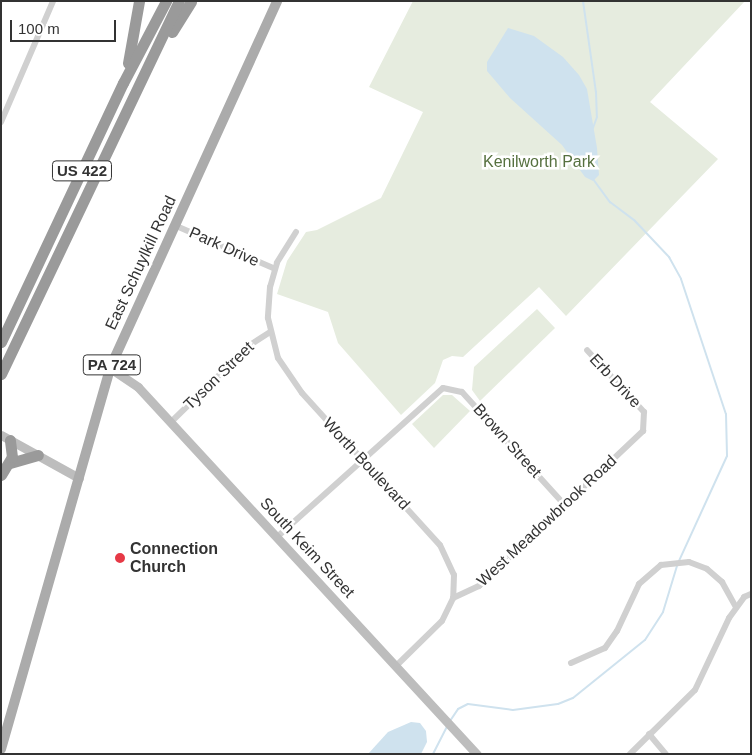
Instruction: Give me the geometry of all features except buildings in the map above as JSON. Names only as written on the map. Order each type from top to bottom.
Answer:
[{"type":"highway","points":[[123,83],[135,37],[138,1]]},
{"type":"highway","name":"US 422","points":[[1,342],[123,83],[166,1]]},
{"type":"highway","name":"US 422","points":[[1,374],[179,1]]},
{"type":"highway","points":[[149,67],[191,1]]},
{"type":"highway","points":[[1,475],[10,463],[13,451],[6,437]]},
{"type":"highway","points":[[10,463],[38,455]]},
{"type":"main road","name":"East Schuylkill Road","points":[[1,749],[110,368],[278,1]]},
{"type":"street","points":[[1,122],[53,1]]},
{"type":"street","name":"Park Drive","points":[[174,225],[275,269]]},
{"type":"street","name":"Worth Boulevard","points":[[296,232],[275,269],[268,301],[270,332],[278,358],[292,381],[446,553],[454,575],[453,598]]},
{"type":"street","name":"Tyson Street","points":[[170,423],[250,344],[270,332]]},
{"type":"street","name":"Erb Drive","points":[[586,350],[644,412]]},
{"type":"street","name":"South Keim Street","points":[[110,368],[130,380],[477,754]]},
{"type":"street","name":"Brown Street","points":[[362,460],[443,388],[462,392],[565,505]]},
{"type":"street","name":"West Meadowbrook Road","points":[[453,598],[479,586],[643,431],[644,412]]},
{"type":"street","points":[[6,437],[79,478]]},
{"type":"street","points":[[276,537],[362,460]]},
{"type":"street","points":[[571,663],[605,648],[617,631],[642,580],[653,570],[677,562],[698,565],[715,575],[736,607]]},
{"type":"street","points":[[630,754],[695,690],[736,607],[751,594]]},
{"type":"street","points":[[396,666],[442,621],[453,598]]},
{"type":"street","points":[[649,734],[666,754]]},
{"type":"green space","name":"Kenilworth Park","points":[[413,1],[745,1],[650,102],[718,159],[566,316],[539,287],[463,357],[452,356],[443,360],[435,383],[401,415],[338,343],[328,312],[277,294],[287,261],[306,232],[317,230],[381,198],[423,112],[369,87]]},
{"type":"green space","points":[[537,309],[555,328],[480,401],[472,390],[474,367]]},
{"type":"green space","points":[[443,395],[452,395],[470,411],[434,448],[412,424]]},
{"type":"water","points":[[508,28],[534,36],[563,57],[579,75],[587,89],[597,148],[599,175],[593,181],[585,177],[562,145],[510,98],[487,71],[487,62]]},
{"type":"water","points":[[411,722],[420,723],[426,731],[427,742],[421,754],[368,754],[388,732]]},
{"type":"waterway","points":[[583,1],[596,92],[597,117],[593,128]]},
{"type":"waterway","points":[[593,179],[610,202],[635,221],[669,257],[681,279],[726,414],[727,456],[679,561]]},
{"type":"waterway","points":[[450,721],[458,709],[468,704],[513,710],[558,704],[573,698],[645,640],[663,612],[677,566]]},
{"type":"waterway","points":[[433,754],[447,727]]},
{"type":"place","name":"Connection Church","points":[[120,558]]}]
